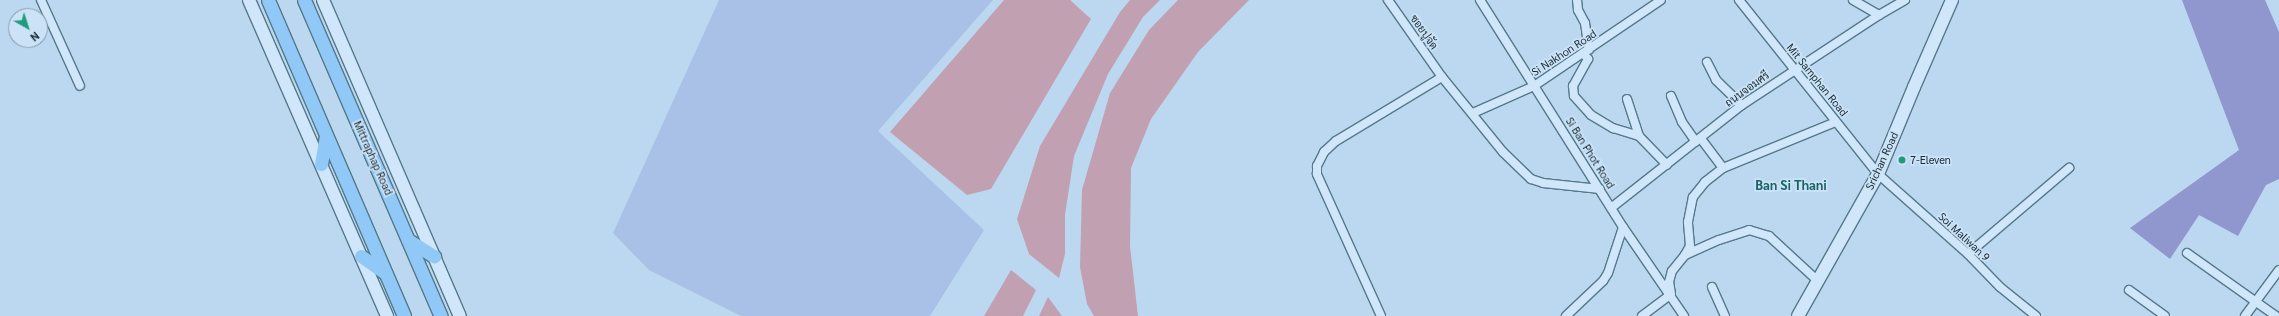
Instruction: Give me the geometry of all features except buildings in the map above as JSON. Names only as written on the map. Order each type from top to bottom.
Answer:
[{"type":"main road","points":[[249,0],[387,316]]},
{"type":"main road","points":[[268,0],[404,316]]},
{"type":"main road","name":"Mittraphap Road","points":[[323,0],[460,316]]},
{"type":"main road","name":"Srichan Road","points":[[1798,316],[1878,174],[1952,0]]},
{"type":"main road","name":"Mittraphap Road","points":[[305,2],[442,316]]},
{"type":"main road","points":[[321,164],[326,137]]},
{"type":"main road","points":[[408,240],[434,256]]},
{"type":"main road","points":[[361,256],[385,273]]},
{"type":"street","points":[[42,0],[80,86]]},
{"type":"street","name":"ซอยปูจัด","points":[[1388,0],[1442,77],[1473,113],[1503,152],[1532,179],[1543,183],[1600,189]]},
{"type":"street","name":"Si Ban Phot Road","points":[[1480,0],[1623,227],[1684,316]]},
{"type":"street","points":[[1577,0],[1578,10],[1585,23],[1586,52],[1588,59],[1573,86],[1574,96],[1591,115],[1613,128],[1639,136]]},
{"type":"street","name":"Si Nakhon Road","points":[[1473,113],[1534,86],[1661,0]]},
{"type":"street","points":[[1853,0],[1879,15]]},
{"type":"street","name":"ถนนจอมศรี","points":[[1611,208],[1742,105],[1879,15],[1890,4],[1905,0]]},
{"type":"street","name":"Mit Samphan Road","points":[[1740,1],[1878,174]]},
{"type":"street","points":[[1707,62],[1716,80],[1742,105]]},
{"type":"street","points":[[1381,316],[1317,174],[1317,166],[1324,152],[1336,140],[1442,77]]},
{"type":"street","points":[[1671,96],[1682,122],[1723,168]]},
{"type":"street","points":[[1627,99],[1639,136],[1667,165]]},
{"type":"street","points":[[1642,316],[1670,294],[1669,282],[1672,271],[1685,255],[1690,246],[1688,222],[1693,197],[1705,182],[1723,168],[1836,122]]},
{"type":"street","points":[[1968,254],[2069,168]]},
{"type":"street","name":"Soi Maliwan 9","points":[[1878,174],[1968,254],[2000,287],[2036,316]]},
{"type":"street","points":[[1566,316],[1604,281],[1623,227]]},
{"type":"street","points":[[1685,255],[1719,240],[1745,231],[1755,230],[1769,236],[1818,281]]},
{"type":"street","points":[[2187,254],[2276,316]]},
{"type":"street","points":[[2245,316],[2279,270]]},
{"type":"street","points":[[1712,287],[1725,316]]},
{"type":"street","points":[[2129,290],[2164,316]]},
{"type":"shaded area","points":[[719,0],[993,0],[878,131],[984,230],[930,316],[741,316],[649,270],[613,233]]},
{"type":"shaded area","points":[[1004,0],[1070,0],[1091,19],[991,189],[967,195],[890,132]]},
{"type":"shaded area","points":[[1130,0],[1160,0],[1143,17],[1108,74],[1074,156],[1065,215],[1065,254],[1059,278],[1029,254],[1017,219],[1040,146],[1120,12]]},
{"type":"shaded area","points":[[1178,0],[1249,0],[1198,52],[1151,119],[1131,168],[1130,246],[1138,316],[1094,316],[1087,304],[1080,267],[1082,190],[1110,93],[1149,30]]},
{"type":"shaded area","points":[[2182,0],[2265,0],[2279,32],[2279,179],[2266,185],[2238,236],[2199,215],[2170,259],[2130,228],[2239,150]]},
{"type":"shaded area","points":[[1011,270],[1036,290],[1023,316],[984,316]]},
{"type":"shaded area","points":[[1048,297],[1062,316],[1039,316]]},
{"type":"place","name":"7-Eleven","points":[[1902,160]]},
{"type":"district","name":"Ban Si Thani","points":[[1791,185]]}]
